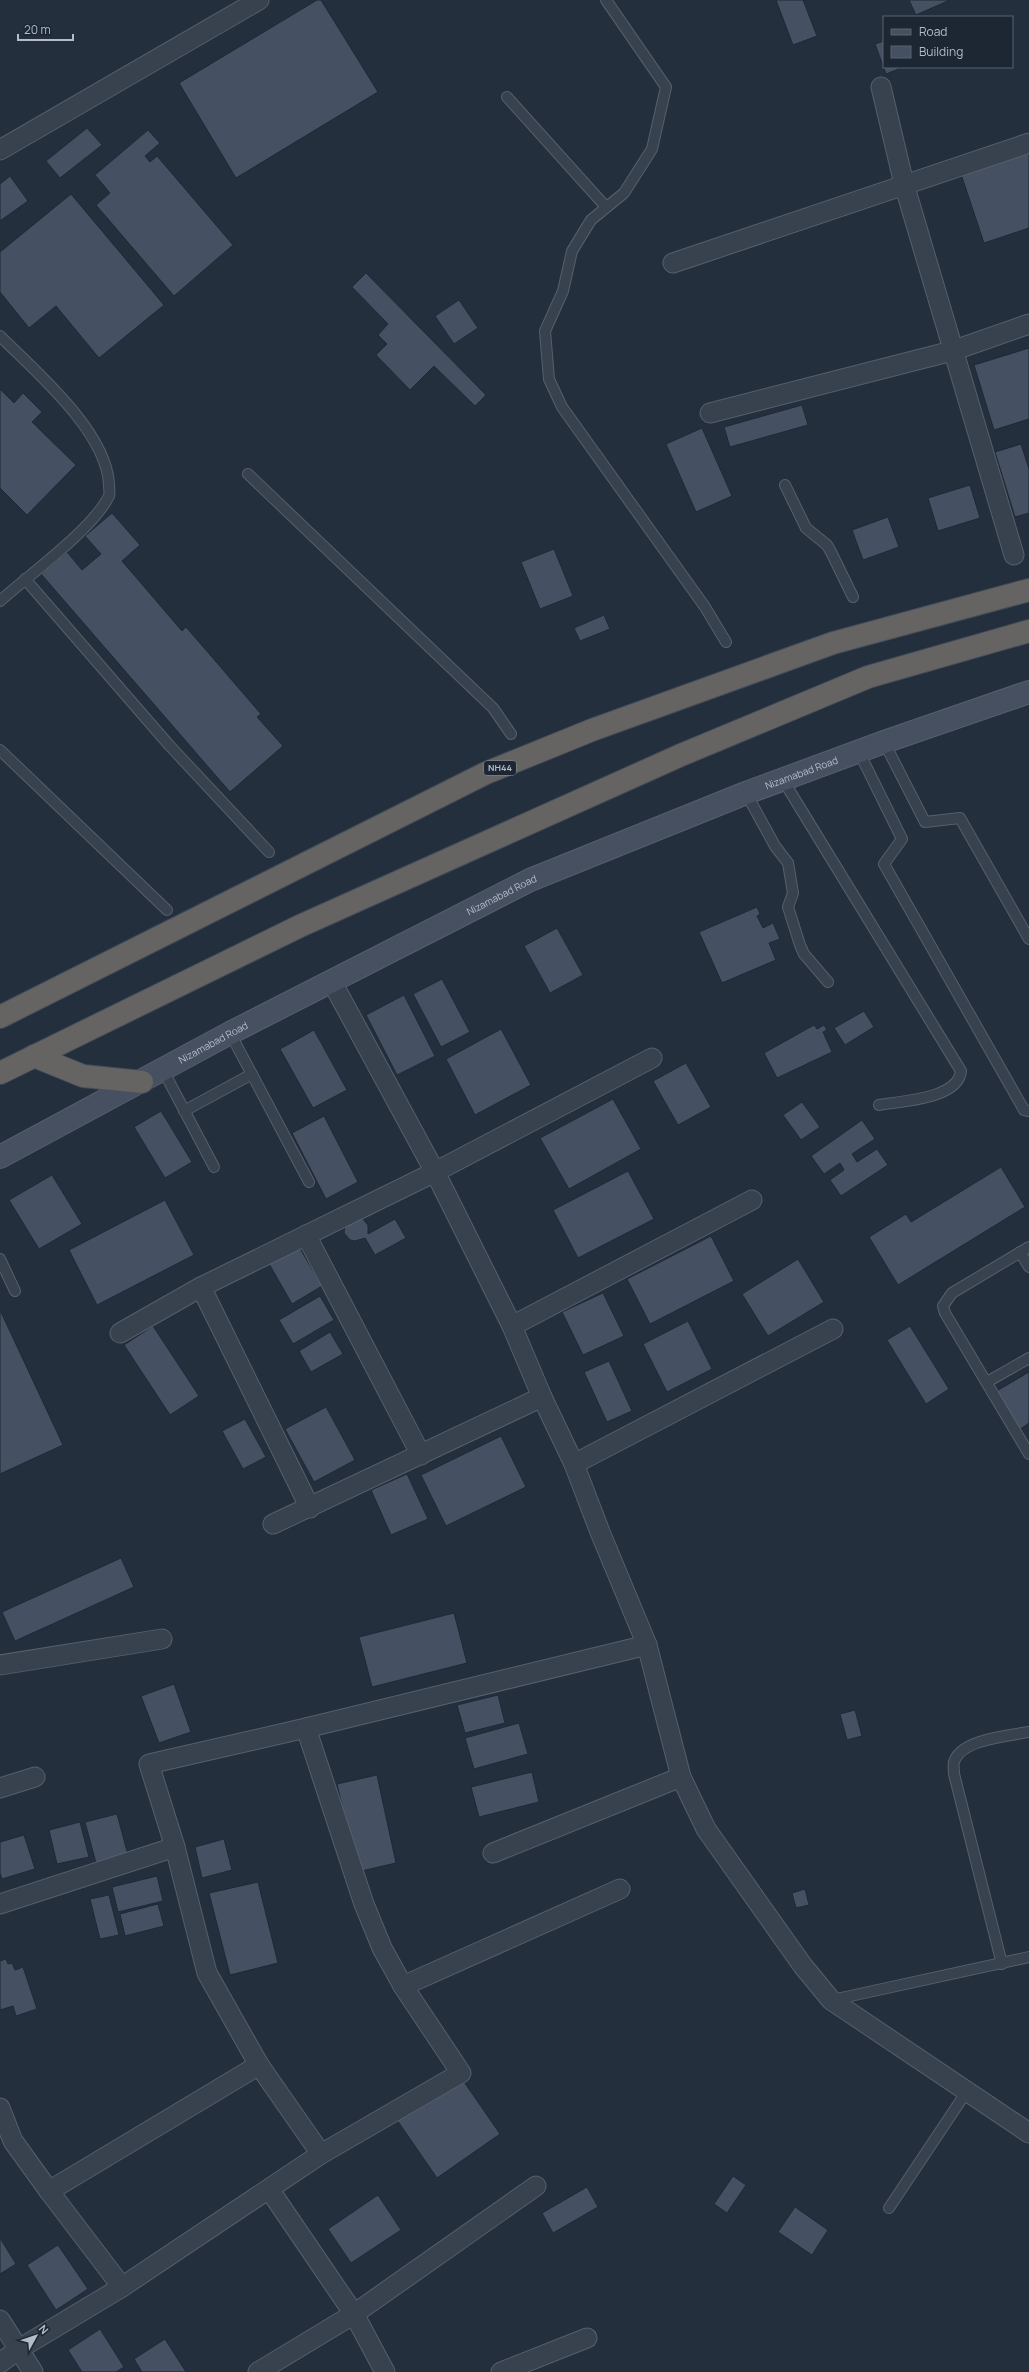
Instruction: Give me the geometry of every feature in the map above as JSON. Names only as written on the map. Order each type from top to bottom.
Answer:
[{"type":"highway","name":"NH44","points":[[0,1017],[486,773],[592,730],[833,643],[1029,590]]},
{"type":"highway","points":[[0,1073],[300,926],[681,755],[868,677],[1029,631]]},
{"type":"highway","points":[[34,1056],[83,1076],[142,1082]]},
{"type":"main road","name":"Nizamabad Road","points":[[0,1157],[142,1082],[230,1033],[530,880],[783,780],[884,742],[1029,692]]},
{"type":"street","points":[[0,150],[259,0]]},
{"type":"street","points":[[881,87],[904,184],[952,351],[1014,554]]},
{"type":"street","points":[[673,263],[1029,143]]},
{"type":"street","points":[[710,413],[952,351],[1029,324]]},
{"type":"street","points":[[332,982],[435,1172],[512,1326],[542,1396],[574,1464],[647,1646],[681,1777],[706,1829],[803,1966],[831,2000],[1029,2133]]},
{"type":"street","points":[[120,1333],[201,1288],[435,1172],[652,1058]]},
{"type":"street","points":[[512,1326],[752,1200]]},
{"type":"street","points":[[306,1235],[421,1455]]},
{"type":"street","points":[[201,1288],[310,1508]]},
{"type":"street","points":[[574,1464],[833,1329]]},
{"type":"street","points":[[273,1524],[310,1508],[542,1396]]},
{"type":"street","points":[[0,1665],[162,1640]]},
{"type":"street","points":[[321,2154],[259,2065],[207,1973],[175,1847],[149,1764],[647,1646]]},
{"type":"street","points":[[0,2363],[19,2349],[122,2288],[321,2154],[461,2073],[403,1986],[382,1948],[364,1904],[306,1728]]},
{"type":"street","points":[[0,1788],[34,1777]]},
{"type":"street","points":[[493,1854],[681,1777]]},
{"type":"street","points":[[0,1904],[175,1847]]},
{"type":"street","points":[[403,1986],[620,1888]]},
{"type":"street","points":[[49,2191],[259,2065]]},
{"type":"street","points":[[0,2108],[13,2141],[122,2288]]},
{"type":"street","points":[[258,2372],[354,2314],[536,2186]]},
{"type":"street","points":[[269,2189],[354,2314],[385,2372]]},
{"type":"street","points":[[0,2320],[33,2372]]},
{"type":"street","points":[[501,2372],[587,2338]]},
{"type":"lane","points":[[606,0],[666,87],[652,149],[624,193],[591,220],[572,251],[563,291],[546,331],[549,379],[562,408],[705,607],[726,642]]},
{"type":"lane","points":[[508,97],[606,207]]},
{"type":"lane","points":[[0,336],[73,410],[94,441],[108,470],[110,494],[102,508],[80,532],[0,601]]},
{"type":"lane","points":[[248,474],[493,708],[511,734]]},
{"type":"lane","points":[[785,486],[806,528],[827,545],[853,597]]},
{"type":"lane","points":[[25,579],[169,745],[269,852]]},
{"type":"lane","points":[[884,742],[925,822],[960,818],[1029,939]]},
{"type":"lane","points":[[0,750],[167,910]]},
{"type":"lane","points":[[859,752],[902,839],[884,864],[1024,1110],[1029,1111]]},
{"type":"lane","points":[[783,780],[961,1071],[958,1082],[946,1092],[879,1106]]},
{"type":"lane","points":[[746,794],[775,846],[788,863],[793,893],[788,907],[800,945],[804,954],[828,982]]},
{"type":"lane","points":[[230,1033],[309,1182]]},
{"type":"lane","points":[[163,1070],[214,1167]]},
{"type":"lane","points":[[184,1111],[252,1074]]},
{"type":"lane","points":[[1029,1267],[1025,1250],[952,1293],[943,1306],[945,1313],[1029,1454]]},
{"type":"lane","points":[[0,1259],[15,1291]]},
{"type":"lane","points":[[987,1382],[1029,1358]]},
{"type":"lane","points":[[1002,1964],[954,1774],[954,1762],[961,1751],[973,1744],[1029,1732]]},
{"type":"lane","points":[[831,2000],[1029,1957]]},
{"type":"lane","points":[[889,2208],[967,2091]]},
{"type":"building","points":[[317,0],[321,0],[378,92],[236,178],[179,83]]},
{"type":"building","points":[[776,0],[803,0],[817,36],[793,45]]},
{"type":"building","points":[[909,0],[950,0],[916,15]]},
{"type":"building","points":[[883,41],[883,66],[875,44]]},
{"type":"building","points":[[884,68],[901,68],[886,74]]},
{"type":"building","points":[[87,128],[102,145],[60,178],[46,161]]},
{"type":"building","points":[[148,130],[160,143],[145,156],[150,162],[157,156],[233,245],[174,296],[96,205],[110,193],[95,175]]},
{"type":"building","points":[[1029,145],[1029,228],[984,243],[959,168]]},
{"type":"building","points":[[10,176],[28,201],[0,221],[0,184]]},
{"type":"building","points":[[71,194],[164,305],[99,358],[56,306],[29,328],[0,292],[0,252]]},
{"type":"building","points":[[366,273],[486,395],[475,406],[434,366],[410,390],[376,355],[387,344],[378,335],[388,324],[352,287]]},
{"type":"building","points":[[459,300],[478,328],[454,344],[435,316]]},
{"type":"building","points":[[1029,348],[1029,419],[994,430],[974,365]]},
{"type":"building","points":[[0,389],[14,403],[23,393],[42,412],[32,422],[76,465],[27,515],[0,488]]},
{"type":"building","points":[[802,405],[808,425],[730,447],[724,427]]},
{"type":"building","points":[[702,428],[732,496],[696,512],[666,444]]},
{"type":"building","points":[[1021,444],[1029,469],[1029,513],[1015,517],[995,452]]},
{"type":"building","points":[[970,485],[980,518],[938,531],[928,498]]},
{"type":"building","points":[[112,513],[140,545],[122,561],[182,631],[186,627],[261,714],[257,717],[283,746],[230,792],[41,574],[67,552],[82,570],[101,554],[85,536]]},
{"type":"building","points":[[888,517],[899,547],[863,560],[852,530]]},
{"type":"building","points":[[554,549],[573,596],[540,609],[521,562]]},
{"type":"building","points":[[604,615],[610,629],[580,641],[574,628]]},
{"type":"building","points":[[757,907],[760,914],[757,916],[763,928],[773,923],[780,939],[769,943],[776,960],[722,983],[699,932]]},
{"type":"building","points":[[557,928],[583,975],[550,993],[524,946]]},
{"type":"building","points":[[442,979],[470,1032],[441,1047],[413,994]]},
{"type":"building","points":[[404,995],[435,1056],[397,1075],[366,1015]]},
{"type":"building","points":[[864,1011],[874,1027],[845,1045],[834,1028]]},
{"type":"building","points":[[814,1025],[817,1029],[824,1025],[827,1030],[823,1032],[832,1052],[777,1078],[764,1053]]},
{"type":"building","points":[[501,1029],[531,1085],[475,1115],[446,1059]]},
{"type":"building","points":[[314,1030],[347,1090],[313,1108],[280,1049]]},
{"type":"building","points":[[686,1063],[711,1107],[678,1125],[653,1081]]},
{"type":"building","points":[[613,1099],[641,1149],[569,1189],[540,1138]]},
{"type":"building","points":[[802,1102],[820,1127],[801,1140],[783,1115]]},
{"type":"building","points":[[161,1111],[192,1162],[165,1178],[134,1127]]},
{"type":"building","points":[[324,1116],[358,1182],[326,1199],[292,1133]]},
{"type":"building","points":[[862,1120],[875,1139],[852,1154],[857,1162],[877,1149],[888,1165],[841,1196],[830,1180],[844,1170],[840,1163],[824,1174],[811,1156]]},
{"type":"building","points":[[1001,1167],[1025,1207],[898,1285],[869,1237],[906,1214],[911,1222]]},
{"type":"building","points":[[628,1171],[654,1219],[578,1258],[553,1210]]},
{"type":"building","points":[[52,1175],[82,1224],[39,1249],[9,1200]]},
{"type":"building","points":[[165,1200],[194,1255],[97,1305],[69,1250]]},
{"type":"building","points":[[362,1218],[368,1225],[368,1234],[395,1219],[406,1238],[375,1255],[365,1238],[355,1241],[350,1240],[344,1233],[345,1223]]},
{"type":"building","points":[[711,1236],[734,1281],[650,1324],[627,1279]]},
{"type":"building","points":[[298,1245],[322,1286],[292,1304],[268,1262]]},
{"type":"building","points":[[798,1259],[824,1302],[768,1336],[742,1294]]},
{"type":"building","points":[[603,1293],[624,1336],[583,1355],[562,1312]]},
{"type":"building","points":[[320,1296],[334,1320],[293,1344],[279,1320]]},
{"type":"building","points":[[0,1310],[63,1445],[0,1474]]},
{"type":"building","points":[[688,1321],[712,1369],[667,1392],[643,1344]]},
{"type":"building","points":[[153,1326],[199,1396],[170,1415],[124,1345]]},
{"type":"building","points":[[910,1326],[949,1389],[926,1404],[887,1340]]},
{"type":"building","points":[[330,1332],[343,1354],[311,1372],[299,1351]]},
{"type":"building","points":[[609,1361],[632,1411],[607,1422],[584,1372]]},
{"type":"building","points":[[1029,1372],[1029,1423],[1019,1430],[995,1392]]},
{"type":"building","points":[[326,1407],[355,1460],[314,1482],[285,1429]]},
{"type":"building","points":[[245,1419],[266,1457],[243,1469],[222,1431]]},
{"type":"building","points":[[501,1436],[526,1487],[446,1526],[421,1475]]},
{"type":"building","points":[[407,1474],[428,1519],[391,1535],[371,1490]]},
{"type":"building","points":[[121,1558],[134,1587],[15,1641],[2,1612]]},
{"type":"building","points":[[454,1613],[467,1663],[372,1687],[359,1637]]},
{"type":"building","points":[[174,1684],[191,1732],[159,1743],[141,1696]]},
{"type":"building","points":[[498,1695],[505,1723],[465,1733],[457,1705]]},
{"type":"building","points":[[855,1710],[862,1736],[847,1740],[840,1714]]},
{"type":"building","points":[[519,1723],[528,1754],[474,1769],[465,1738]]},
{"type":"building","points":[[532,1772],[539,1802],[479,1817],[471,1787]]},
{"type":"building","points":[[377,1775],[396,1863],[357,1872],[337,1784]]},
{"type":"building","points":[[117,1814],[128,1855],[96,1863],[85,1822]]},
{"type":"building","points":[[80,1822],[89,1857],[57,1864],[49,1830]]},
{"type":"building","points":[[24,1835],[35,1869],[2,1879],[0,1873],[0,1842]]},
{"type":"building","points":[[224,1839],[232,1870],[202,1878],[195,1847]]},
{"type":"building","points":[[157,1876],[163,1901],[118,1912],[112,1887]]},
{"type":"building","points":[[258,1882],[278,1963],[230,1975],[209,1893]]},
{"type":"building","points":[[805,1889],[809,1905],[796,1908],[792,1893]]},
{"type":"building","points":[[109,1895],[119,1935],[100,1939],[90,1899]]},
{"type":"building","points":[[158,1904],[164,1926],[125,1936],[120,1914]]},
{"type":"building","points":[[6,1959],[8,1964],[12,1963],[15,1970],[23,1967],[37,2009],[16,2016],[13,2006],[0,2010],[0,1961]]},
{"type":"building","points":[[460,2076],[500,2134],[437,2178],[397,2120]]},
{"type":"building","points":[[733,2176],[746,2185],[727,2213],[714,2204]]},
{"type":"building","points":[[587,2187],[598,2207],[553,2233],[542,2213]]},
{"type":"building","points":[[378,2195],[401,2230],[351,2263],[328,2229]]},
{"type":"building","points":[[795,2207],[828,2230],[812,2255],[778,2232]]},
{"type":"building","points":[[0,2238],[16,2264],[0,2274]]},
{"type":"building","points":[[58,2245],[88,2289],[56,2310],[27,2265]]},
{"type":"building","points":[[100,2329],[124,2367],[116,2372],[82,2372],[68,2350]]},
{"type":"building","points":[[165,2339],[186,2372],[142,2372],[134,2359]]}]
